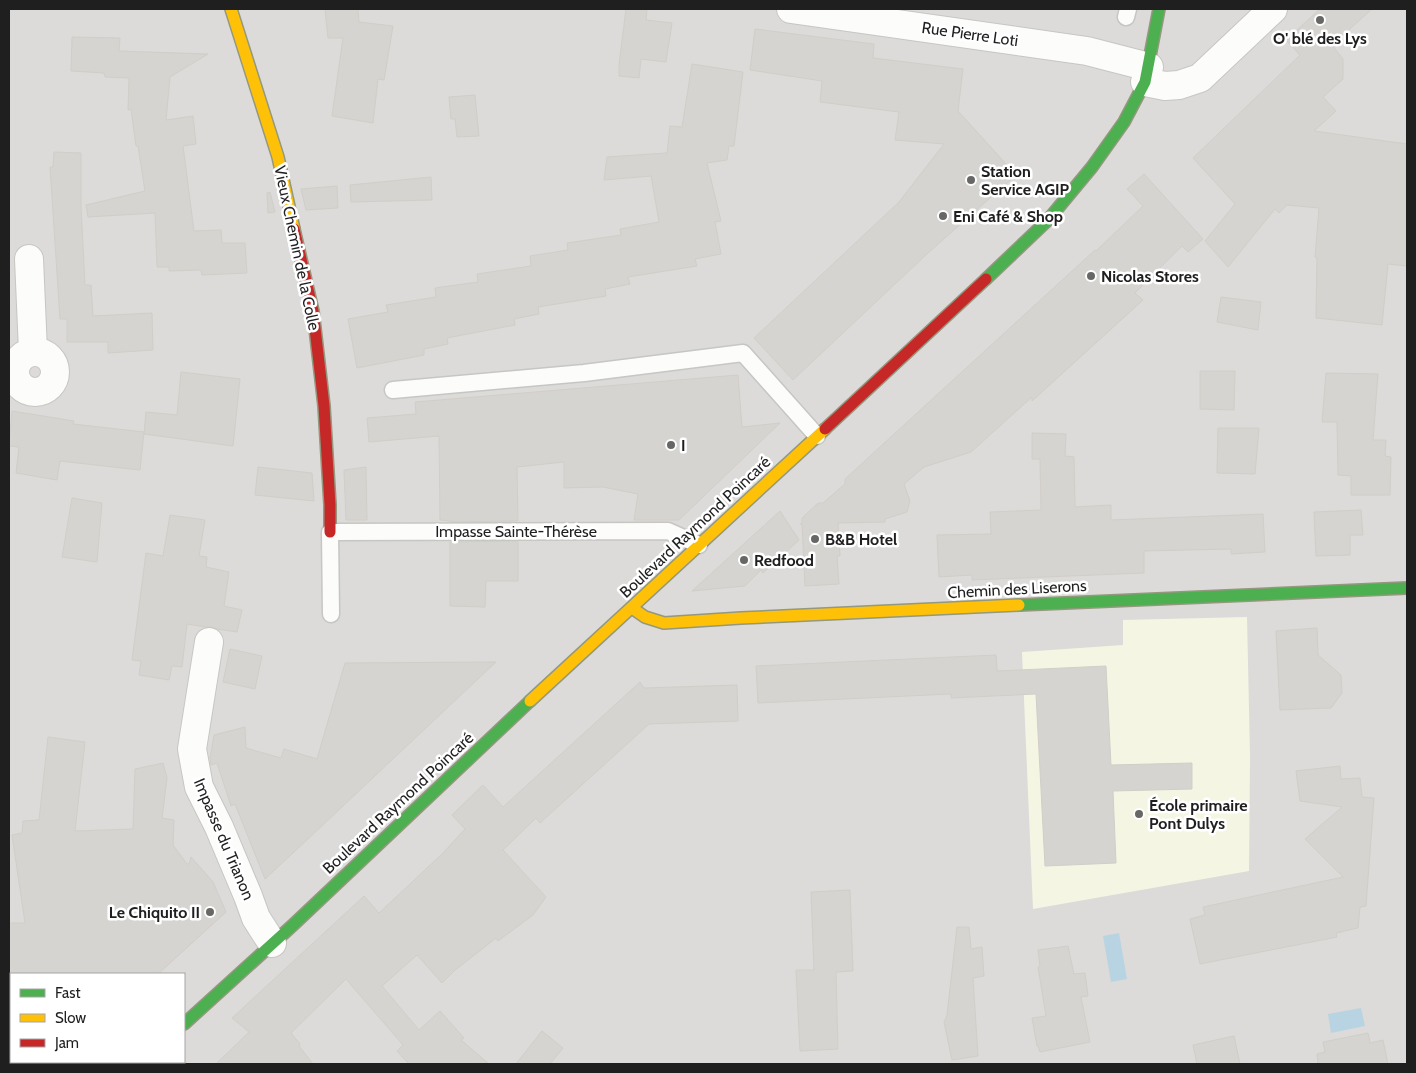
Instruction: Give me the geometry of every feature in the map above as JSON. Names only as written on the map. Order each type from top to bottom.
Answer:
[{"type":"main road","name":"Vieux Chemin de la Colle","points":[[231,9],[278,158],[312,304],[324,406],[330,532]]},
{"type":"main road","name":"Boulevard Raymond Poincaré","points":[[185,1023],[1048,220],[1092,167],[1124,122],[1147,74],[1159,9]]},
{"type":"main road","name":"Chemin des Liserons","points":[[632,608],[645,617],[664,623],[751,617],[1407,588]]},
{"type":"street","name":"Rue Pierre Loti","points":[[790,9],[1087,51],[1147,74],[1165,86],[1179,85],[1200,78],[1273,9]]},
{"type":"street","points":[[29,259],[33,351]]},
{"type":"street","points":[[33,351],[47,355],[55,365],[55,379],[50,387],[44,391],[34,392],[23,389],[12,373],[18,360],[23,355],[33,351]]},
{"type":"street","name":"Impasse du Trianon","points":[[209,642],[192,749],[198,787],[219,827],[256,918],[272,943]]},
{"type":"lane","points":[[393,390],[584,373],[743,353],[817,436]]},
{"type":"lane","name":"Impasse Sainte-Thérèse","points":[[330,532],[668,531],[698,545]]},
{"type":"lane","name":"Vieux Chemin de la Colle","points":[[330,532],[331,614]]},
{"type":"shaded area","points":[[9,9],[1407,9],[1407,1064],[9,1064]]},
{"type":"shaded area","name":"École primaire Pont Dulys","points":[[1247,617],[1250,757],[1249,871],[1033,909],[1022,652],[1123,645],[1123,620]]},
{"type":"water","points":[[1119,933],[1127,979],[1111,982],[1103,936]]},
{"type":"water","points":[[1361,1008],[1365,1026],[1331,1033],[1328,1014]]},
{"type":"building","points":[[325,9],[358,9],[359,22],[393,26],[384,80],[378,79],[373,123],[332,116],[343,38],[328,38]]},
{"type":"building","points":[[626,9],[647,9],[646,20],[672,23],[666,62],[641,59],[639,78],[619,76]]},
{"type":"building","points":[[1320,9],[1372,9],[1332,45],[1343,59],[1343,79],[1323,97],[1336,111],[1314,131],[1407,144],[1407,266],[1388,264],[1382,325],[1316,318],[1317,258],[1315,257],[1319,208],[1287,205],[1279,213],[1275,209],[1228,267],[1205,241],[1235,204],[1193,158],[1300,55],[1286,40]]},
{"type":"building","points":[[755,29],[874,44],[873,58],[963,69],[958,111],[1016,175],[928,253],[793,380],[754,338],[899,202],[944,144],[895,140],[899,112],[820,102],[822,81],[750,70]]},
{"type":"building","points":[[72,37],[120,38],[119,51],[208,54],[170,77],[166,120],[193,116],[196,144],[183,146],[194,231],[221,230],[222,243],[245,243],[247,273],[202,275],[201,270],[169,271],[169,267],[157,267],[155,213],[88,217],[86,205],[145,191],[131,109],[128,110],[129,78],[105,77],[104,73],[71,71]]},
{"type":"building","points":[[692,64],[743,72],[734,146],[729,146],[727,160],[707,163],[721,221],[715,222],[721,254],[695,259],[697,266],[628,277],[630,284],[605,289],[606,296],[538,307],[539,314],[514,319],[515,325],[447,338],[448,344],[424,349],[424,355],[357,368],[348,319],[388,312],[386,305],[436,297],[435,288],[478,282],[477,274],[531,266],[530,256],[568,250],[567,243],[621,235],[620,229],[659,222],[651,176],[604,180],[607,157],[667,153],[670,126],[682,127]]},
{"type":"building","points":[[475,95],[479,136],[457,137],[455,119],[451,119],[449,97]]},
{"type":"building","points":[[54,152],[81,153],[81,206],[85,285],[91,285],[93,316],[152,313],[153,350],[108,353],[108,342],[67,342],[67,319],[60,319],[50,167],[53,167]]},
{"type":"building","points":[[1144,174],[1203,239],[1188,252],[1182,246],[1135,293],[1143,300],[1032,401],[1032,397],[971,452],[924,467],[904,484],[910,501],[907,512],[885,519],[885,522],[838,523],[840,556],[837,556],[839,584],[805,586],[802,524],[800,524],[802,518],[818,503],[823,503],[845,484],[845,479],[1143,206],[1127,189]]},
{"type":"building","points":[[431,177],[432,200],[351,202],[350,185]]},
{"type":"building","points":[[337,186],[338,208],[306,210],[301,189]]},
{"type":"building","points":[[270,192],[275,212],[268,213],[267,193]]},
{"type":"building","points":[[1221,297],[1261,302],[1258,330],[1217,322]]},
{"type":"building","points":[[1200,371],[1235,371],[1234,410],[1200,409]]},
{"type":"building","points":[[181,372],[240,379],[233,446],[144,434],[146,412],[177,415]]},
{"type":"building","points":[[1326,373],[1378,374],[1373,440],[1386,440],[1385,456],[1391,457],[1390,495],[1351,495],[1351,476],[1338,475],[1337,422],[1322,422]]},
{"type":"building","points":[[738,375],[742,427],[780,423],[679,520],[634,520],[638,494],[603,487],[564,488],[564,462],[517,467],[518,521],[450,522],[440,520],[439,436],[369,442],[367,418],[416,414],[415,402]]},
{"type":"building","points":[[12,411],[74,421],[73,424],[144,432],[140,470],[60,461],[57,480],[16,473],[19,447],[9,446]]},
{"type":"building","points":[[1218,428],[1259,428],[1255,474],[1217,473]]},
{"type":"building","points":[[1032,433],[1066,434],[1065,456],[1074,457],[1075,507],[1111,505],[1111,520],[1263,514],[1265,552],[1231,554],[1231,549],[1144,551],[1144,573],[972,580],[972,575],[939,577],[937,535],[991,534],[990,512],[1041,510],[1040,459],[1032,459]]},
{"type":"building","points":[[258,467],[312,473],[314,501],[255,495]]},
{"type":"building","points":[[366,467],[367,520],[346,520],[344,470]]},
{"type":"building","points":[[72,498],[102,503],[97,562],[62,557]]},
{"type":"building","points":[[1361,510],[1363,535],[1350,535],[1350,555],[1316,556],[1314,512]]},
{"type":"building","points":[[780,511],[799,540],[763,573],[761,570],[745,586],[692,591]]},
{"type":"building","points":[[170,515],[205,520],[199,556],[207,557],[206,567],[229,572],[224,606],[242,610],[237,632],[187,624],[182,667],[172,666],[169,680],[139,675],[141,661],[132,660],[146,553],[163,556]]},
{"type":"building","points":[[518,541],[518,581],[486,581],[485,607],[450,606],[450,542]]},
{"type":"building","points":[[1317,628],[1318,655],[1341,675],[1342,693],[1331,708],[1280,710],[1276,631]]},
{"type":"building","points":[[230,649],[262,656],[255,689],[223,682]]},
{"type":"building","points":[[996,655],[997,671],[1106,666],[1111,765],[1192,763],[1192,789],[1113,791],[1116,863],[1045,866],[1036,694],[951,698],[951,694],[758,703],[756,666]]},
{"type":"building","points":[[496,662],[265,879],[235,804],[231,806],[217,763],[211,765],[210,758],[214,735],[245,727],[246,748],[281,758],[284,749],[317,759],[345,663]]},
{"type":"building","points":[[640,682],[644,688],[737,685],[738,721],[649,724],[540,823],[536,818],[503,850],[546,897],[533,915],[498,941],[496,938],[454,971],[442,983],[417,955],[382,986],[419,1030],[440,1011],[464,1038],[461,1040],[489,1064],[409,1064],[397,1051],[403,1045],[346,979],[291,1033],[313,1064],[216,1064],[249,1032],[232,1018],[364,896],[379,913],[443,853],[465,829],[452,815],[483,785],[503,807]]},
{"type":"building","points":[[48,737],[85,742],[75,831],[133,829],[135,769],[163,763],[167,778],[162,818],[174,820],[173,845],[187,864],[189,864],[191,857],[213,882],[226,912],[159,973],[9,974],[9,923],[25,923],[12,835],[22,833],[23,821],[39,820]]},
{"type":"building","points":[[1340,766],[1341,779],[1360,778],[1362,797],[1374,798],[1366,906],[1360,907],[1358,928],[1336,933],[1337,937],[1200,964],[1190,919],[1205,915],[1203,907],[1343,877],[1305,839],[1342,807],[1300,801],[1296,771]]},
{"type":"building","points":[[850,890],[853,971],[836,972],[838,1049],[800,1051],[796,970],[814,970],[811,892]]},
{"type":"building","points":[[957,927],[969,927],[971,949],[982,947],[984,976],[973,978],[978,1056],[952,1060],[944,1022],[947,1015]]},
{"type":"building","points":[[1068,946],[1074,974],[1085,973],[1088,996],[1081,997],[1090,1042],[1040,1052],[1037,1046],[1032,1018],[1046,1016],[1038,967],[1040,966],[1038,950]]},
{"type":"building","points":[[542,1031],[563,1048],[550,1064],[516,1064]]},
{"type":"building","points":[[1368,1033],[1370,1043],[1383,1040],[1388,1064],[1318,1064],[1317,1054],[1325,1052],[1323,1042]]},
{"type":"building","points":[[1234,1036],[1240,1064],[1197,1064],[1193,1045]]},
{"type":"traffic: fast","points":[[986,279],[1048,220],[1092,167],[1124,122],[1145,82],[1159,9]]},
{"type":"traffic: fast","points":[[1019,605],[1407,588]]},
{"type":"traffic: fast","points":[[185,1023],[293,925],[530,701]]},
{"type":"traffic: slow","points":[[231,9],[278,157],[294,229]]},
{"type":"traffic: slow","points":[[530,701],[825,429]]},
{"type":"traffic: slow","points":[[632,608],[645,617],[664,623],[1019,605]]},
{"type":"traffic: jam","points":[[294,229],[313,311],[324,406],[330,532]]},
{"type":"traffic: jam","points":[[825,429],[986,279]]},
{"type":"place","name":"O' blé des Lys","points":[[1320,20]]},
{"type":"place","name":"Station Service AGIP","points":[[971,180]]},
{"type":"place","name":"Eni Café & Shop","points":[[943,216]]},
{"type":"place","name":"Nicolas Stores","points":[[1091,276]]},
{"type":"place","name":"I","points":[[671,445]]},
{"type":"place","name":"B&B Hotel","points":[[815,539]]},
{"type":"place","name":"Redfood","points":[[744,560]]},
{"type":"place","name":"École primaire Pont Dulys","points":[[1139,814]]},
{"type":"place","name":"Le Chiquito II","points":[[210,912]]}]
